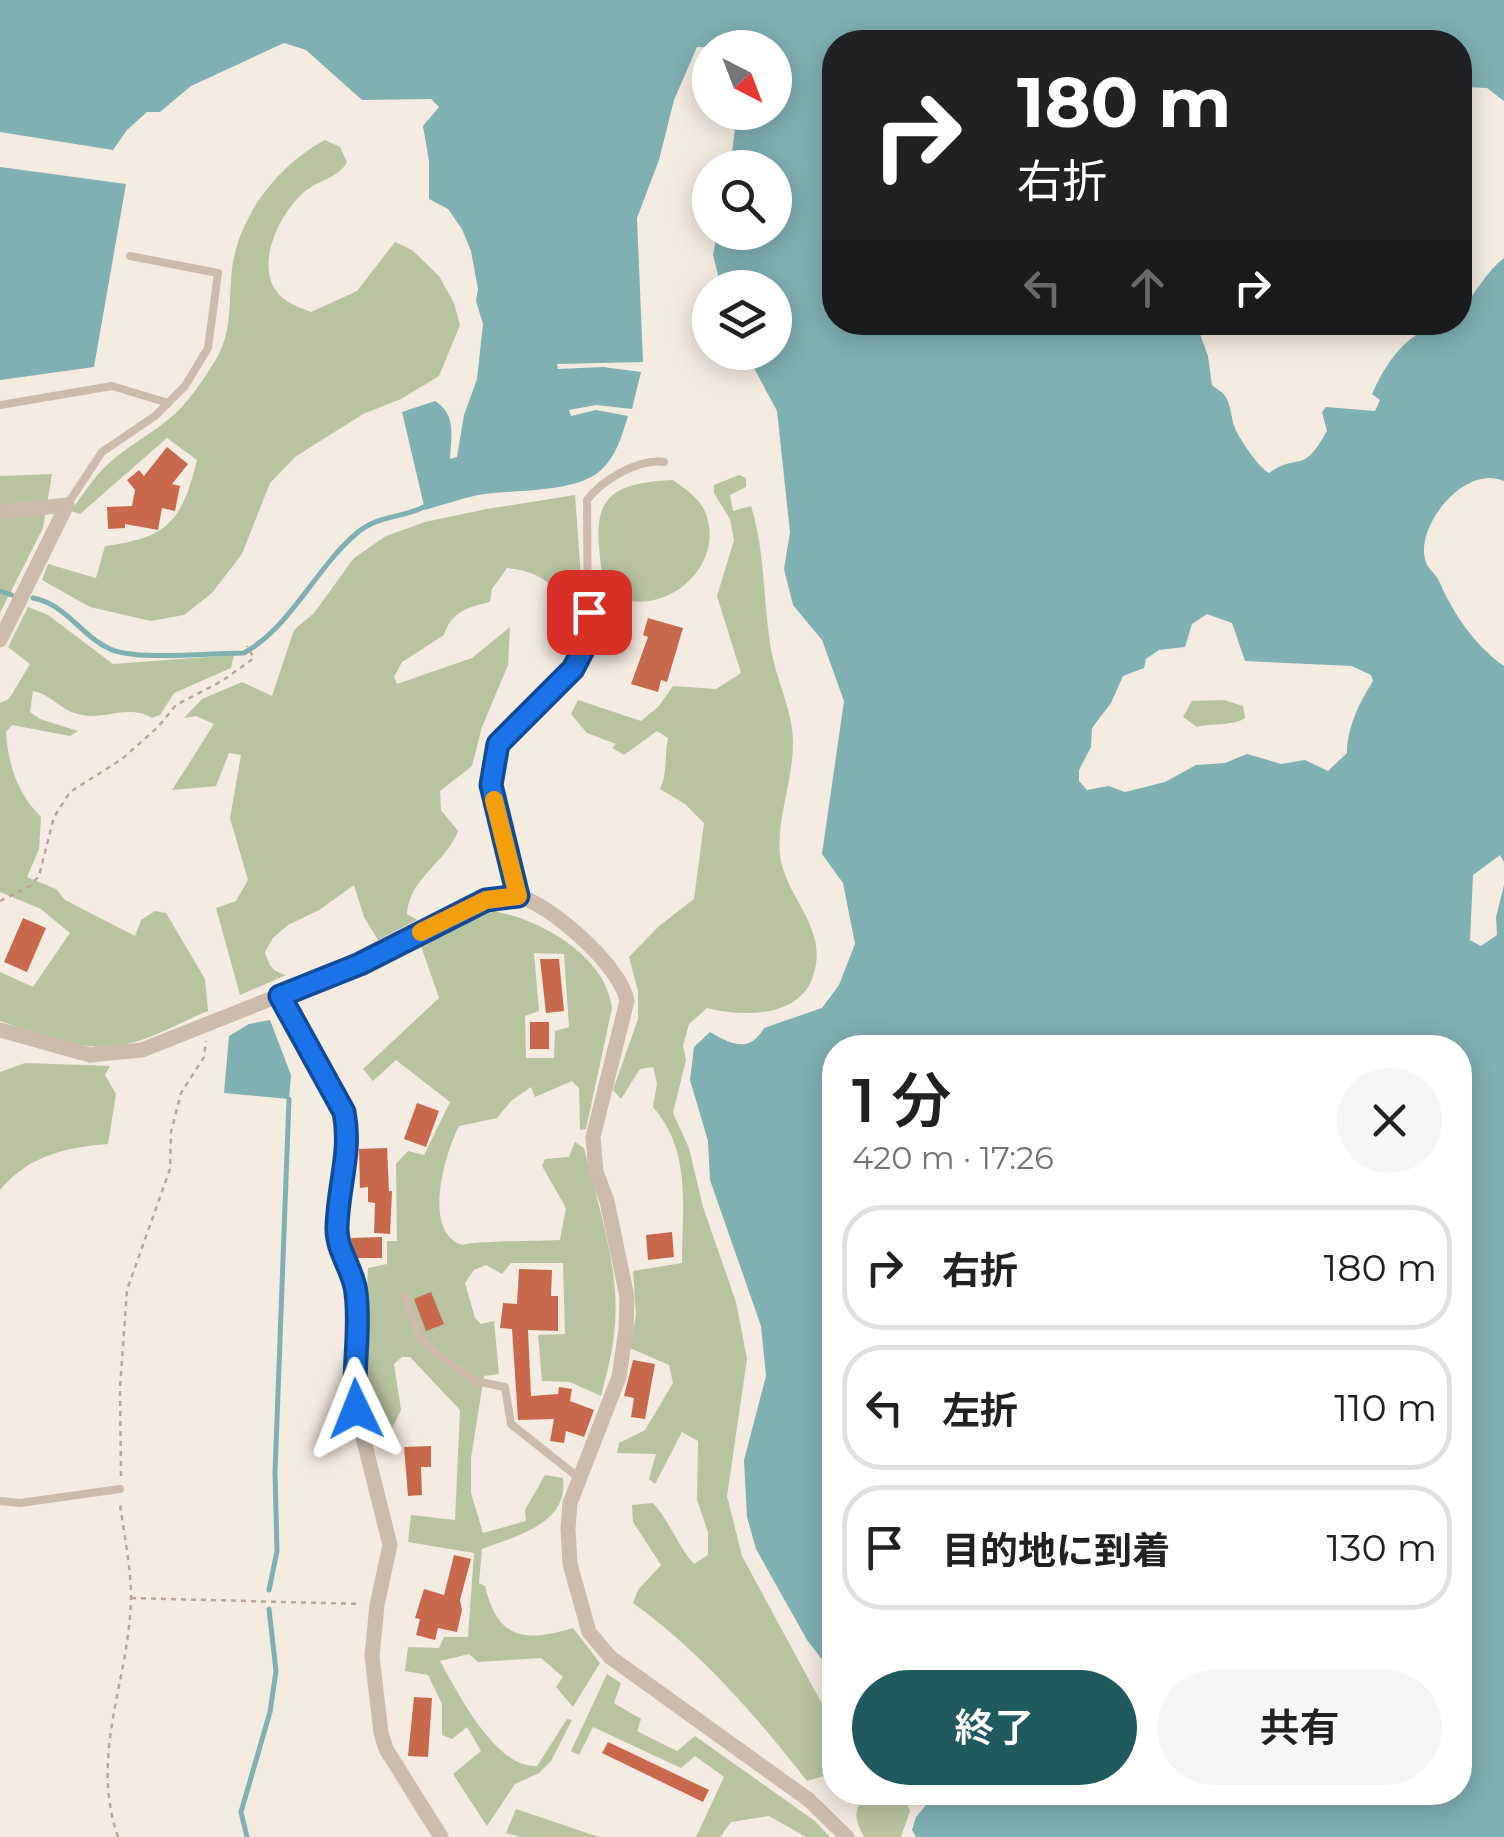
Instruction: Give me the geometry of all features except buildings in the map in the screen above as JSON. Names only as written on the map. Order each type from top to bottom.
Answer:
[{"type":"street","points":[[0,512],[67,505]]},
{"type":"street","points":[[0,640],[67,505]]},
{"type":"street","points":[[0,1030],[60,1049],[109,1056],[142,1050],[360,964],[486,900],[518,896],[578,936],[624,984],[626,1001],[593,1138],[596,1172],[607,1202],[627,1297],[626,1330],[619,1377],[570,1502],[570,1564],[589,1632],[610,1657],[809,1800],[847,1837]]},
{"type":"street","points":[[280,996],[344,1112],[348,1150],[338,1245],[356,1292],[356,1409],[390,1544],[377,1605],[372,1656],[381,1733],[386,1748],[440,1837]]},
{"type":"lane","points":[[67,505],[102,452],[168,403],[185,386],[208,348],[218,273],[130,256]]},
{"type":"lane","points":[[0,405],[112,386],[168,403]]},
{"type":"lane","points":[[518,896],[491,785],[498,744],[573,669],[588,640],[587,500],[596,488],[650,460],[664,462]]},
{"type":"lane","points":[[404,1295],[421,1339],[475,1380],[505,1387],[512,1424],[579,1478]]},
{"type":"lane","points":[[0,1501],[20,1503],[120,1489]]},
{"type":"path","points":[[0,900],[30,886],[39,876],[54,818],[70,792],[122,759],[176,705],[222,681],[254,658],[247,646]]},
{"type":"path","points":[[118,1837],[110,1804],[107,1744],[130,1598],[120,1489],[120,1388],[127,1290],[170,1169],[171,1132],[182,1093],[204,1057],[204,1024]]},
{"type":"path","points":[[130,1598],[258,1598],[377,1605]]},
{"type":"green space","points":[[325,140],[340,147],[347,162],[303,193],[286,213],[269,254],[271,281],[284,299],[311,312],[357,291],[395,242],[412,250],[439,276],[454,303],[460,325],[439,376],[401,399],[363,414],[295,457],[270,483],[242,554],[212,593],[184,615],[151,621],[90,607],[42,580],[48,564],[96,578],[105,546],[144,538],[169,523],[178,512],[197,460],[167,438],[80,514],[71,511],[104,468],[177,412],[204,378],[225,338],[234,259],[249,217],[274,180]]},
{"type":"green space","points":[[52,474],[43,528],[0,613],[0,476]]},
{"type":"green space","points":[[739,475],[746,478],[746,487],[730,495],[733,511],[751,506],[756,523],[772,655],[793,740],[780,832],[781,861],[812,930],[817,959],[806,990],[783,1007],[752,1013],[707,1008],[689,1024],[683,1046],[686,1060],[673,1113],[689,1148],[703,1207],[736,1302],[747,1359],[727,1496],[742,1556],[822,1704],[822,1777],[807,1781],[726,1686],[633,1603],[638,1590],[661,1565],[633,1522],[632,1505],[653,1503],[694,1564],[708,1555],[708,1532],[697,1500],[698,1441],[682,1432],[655,1484],[649,1479],[656,1454],[617,1453],[619,1443],[645,1430],[673,1383],[669,1365],[630,1348],[636,1315],[633,1271],[682,1263],[682,1181],[674,1142],[653,1107],[657,1083],[653,1067],[640,1069],[621,1099],[613,1090],[638,1019],[638,991],[629,957],[659,926],[694,899],[704,823],[685,804],[660,789],[668,738],[657,731],[624,755],[612,748],[616,744],[587,733],[571,714],[578,700],[641,721],[658,707],[673,686],[716,689],[741,673],[717,596],[734,540],[730,519],[714,493],[714,485]]},
{"type":"green space","points":[[673,480],[696,499],[706,514],[710,536],[706,556],[696,574],[663,598],[643,602],[623,599],[604,589],[599,542],[603,509],[624,488]]},
{"type":"green space","points":[[575,495],[584,619],[543,579],[507,568],[492,589],[490,602],[456,616],[444,635],[402,662],[394,677],[397,684],[472,658],[510,627],[508,665],[482,727],[472,766],[440,791],[441,810],[458,831],[414,890],[407,914],[417,920],[378,940],[364,917],[354,885],[273,938],[266,957],[274,970],[286,975],[240,995],[216,908],[236,901],[248,880],[230,818],[241,755],[229,753],[216,786],[172,790],[214,724],[196,716],[184,718],[202,699],[242,682],[272,696],[294,630],[314,613],[354,558],[386,536],[425,522]]},
{"type":"green space","points":[[28,607],[48,615],[113,664],[234,655],[231,668],[174,693],[160,715],[152,718],[134,712],[82,715],[33,691],[30,712],[78,731],[70,736],[12,725],[6,732],[15,778],[41,817],[39,849],[27,877],[56,889],[65,900],[135,936],[141,920],[155,911],[166,913],[205,979],[208,1011],[158,1034],[119,1046],[79,1045],[0,1021],[0,972],[33,987],[70,933],[41,909],[0,892],[0,703],[9,699],[30,664],[8,647]]},
{"type":"green space","points":[[1224,700],[1243,706],[1245,718],[1197,727],[1183,717],[1192,701]]},
{"type":"green space","points":[[493,911],[511,915],[550,931],[584,957],[607,989],[612,1008],[586,1129],[580,1130],[579,1088],[572,1081],[535,1097],[531,1087],[511,1101],[497,1118],[459,1126],[440,1191],[443,1225],[450,1238],[463,1245],[560,1240],[566,1208],[542,1166],[545,1159],[569,1157],[575,1142],[584,1148],[615,1287],[613,1342],[601,1396],[570,1382],[542,1381],[538,1335],[565,1334],[563,1263],[511,1263],[502,1274],[486,1265],[474,1270],[465,1283],[475,1318],[481,1324],[494,1321],[499,1374],[484,1376],[471,1458],[471,1493],[483,1533],[526,1521],[525,1510],[545,1475],[563,1478],[563,1494],[549,1517],[524,1533],[482,1549],[479,1583],[485,1586],[498,1618],[506,1627],[528,1635],[573,1628],[600,1663],[573,1707],[556,1687],[563,1677],[541,1658],[478,1662],[469,1654],[440,1661],[480,1727],[493,1743],[522,1764],[537,1766],[567,1719],[572,1720],[551,1761],[539,1773],[515,1784],[487,1826],[453,1774],[481,1751],[467,1727],[452,1739],[442,1735],[442,1704],[428,1675],[405,1671],[408,1647],[439,1648],[444,1637],[468,1637],[474,1553],[408,1542],[411,1515],[455,1520],[460,1410],[410,1357],[402,1357],[394,1364],[401,1410],[384,1445],[371,1444],[364,1362],[368,1268],[387,1264],[387,1241],[397,1241],[396,1164],[408,1151],[424,1155],[450,1102],[396,1060],[373,1081],[363,1069],[439,998],[421,946]],"holes":[[[534,953],[564,954],[569,1027],[555,1031],[554,1058],[526,1058],[525,1016],[539,1011]]]},
{"type":"green space","points":[[25,1063],[110,1066],[105,1075],[116,1094],[108,1144],[49,1155],[23,1169],[0,1190],[0,1072]]},
{"type":"green space","points":[[607,1674],[621,1683],[614,1703],[641,1719],[637,1731],[677,1751],[695,1736],[815,1821],[830,1837],[806,1837],[769,1816],[731,1822],[720,1837],[696,1837],[724,1777],[695,1756],[681,1768],[593,1727],[579,1755],[571,1751]]},
{"type":"green space","points":[[859,1805],[907,1805],[910,1811],[901,1837],[864,1837],[856,1814]]},
{"type":"green space","points":[[516,1809],[599,1837],[521,1837],[506,1833]]},
{"type":"water","points":[[0,0],[1504,0],[1504,101],[1487,88],[1472,87],[1472,30],[822,30],[822,335],[1200,335],[1212,385],[1227,399],[1245,446],[1269,473],[1311,454],[1327,431],[1322,412],[1326,407],[1375,411],[1380,400],[1372,394],[1386,367],[1416,335],[1472,335],[1472,295],[1504,258],[1504,481],[1473,481],[1458,490],[1434,517],[1424,548],[1427,565],[1458,616],[1483,648],[1504,666],[1504,862],[1500,855],[1473,875],[1470,940],[1481,946],[1497,935],[1496,917],[1504,885],[1504,1837],[916,1837],[912,1830],[926,1805],[1472,1805],[1472,1035],[822,1035],[822,1659],[756,1549],[747,1517],[744,1460],[766,1376],[761,1326],[710,1180],[708,1141],[690,1080],[694,1047],[710,1032],[732,1043],[746,1044],[764,1028],[822,1008],[839,985],[855,944],[843,883],[822,854],[844,701],[822,640],[793,605],[784,569],[790,532],[777,411],[755,370],[792,370],[792,270],[717,270],[713,255],[714,250],[792,250],[792,150],[732,150],[735,130],[792,130],[792,30],[692,30],[692,59],[674,100],[659,160],[637,218],[643,362],[557,364],[558,369],[603,367],[641,372],[632,409],[596,405],[569,410],[571,416],[596,410],[628,416],[610,459],[600,471],[574,484],[478,495],[425,510],[402,412],[435,401],[450,419],[450,459],[457,457],[464,415],[477,379],[483,324],[476,301],[478,289],[471,251],[462,229],[448,209],[429,199],[429,161],[423,126],[439,107],[431,99],[362,100],[306,50],[284,43],[191,86],[160,112],[147,112],[113,150],[0,132]],"holes":[[[1207,614],[1232,623],[1245,661],[1352,666],[1371,675],[1373,681],[1352,725],[1347,753],[1328,771],[1305,760],[1281,764],[1247,754],[1225,763],[1196,765],[1165,782],[1125,792],[1109,786],[1087,790],[1079,781],[1079,770],[1091,747],[1092,728],[1111,703],[1123,676],[1144,668],[1146,659],[1159,650],[1185,647],[1192,624]]]},
{"type":"water","points":[[0,167],[126,184],[94,367],[0,380]]},
{"type":"water","points":[[270,1020],[291,1075],[289,1099],[224,1093],[229,1036],[249,1024]]},
{"type":"waterway","points":[[33,598],[55,607],[100,643],[122,653],[244,653],[276,628],[358,532],[374,522],[424,507]]},
{"type":"waterway","points":[[0,591],[12,595]]},
{"type":"waterway","points":[[269,1590],[277,1551],[275,1473],[289,1099]]},
{"type":"waterway","points":[[247,1837],[241,1812],[270,1712],[276,1671],[269,1609]]},
{"type":"slow traffic","points":[[421,932],[486,900],[508,894],[518,896],[494,800]]},
{"type":"route","points":[[356,1409],[356,1292],[338,1245],[337,1227],[348,1150],[347,1128],[344,1112],[280,996],[360,964],[486,900],[508,894],[518,896],[491,785],[492,768],[498,744],[573,669],[588,640],[589,612]]}]
